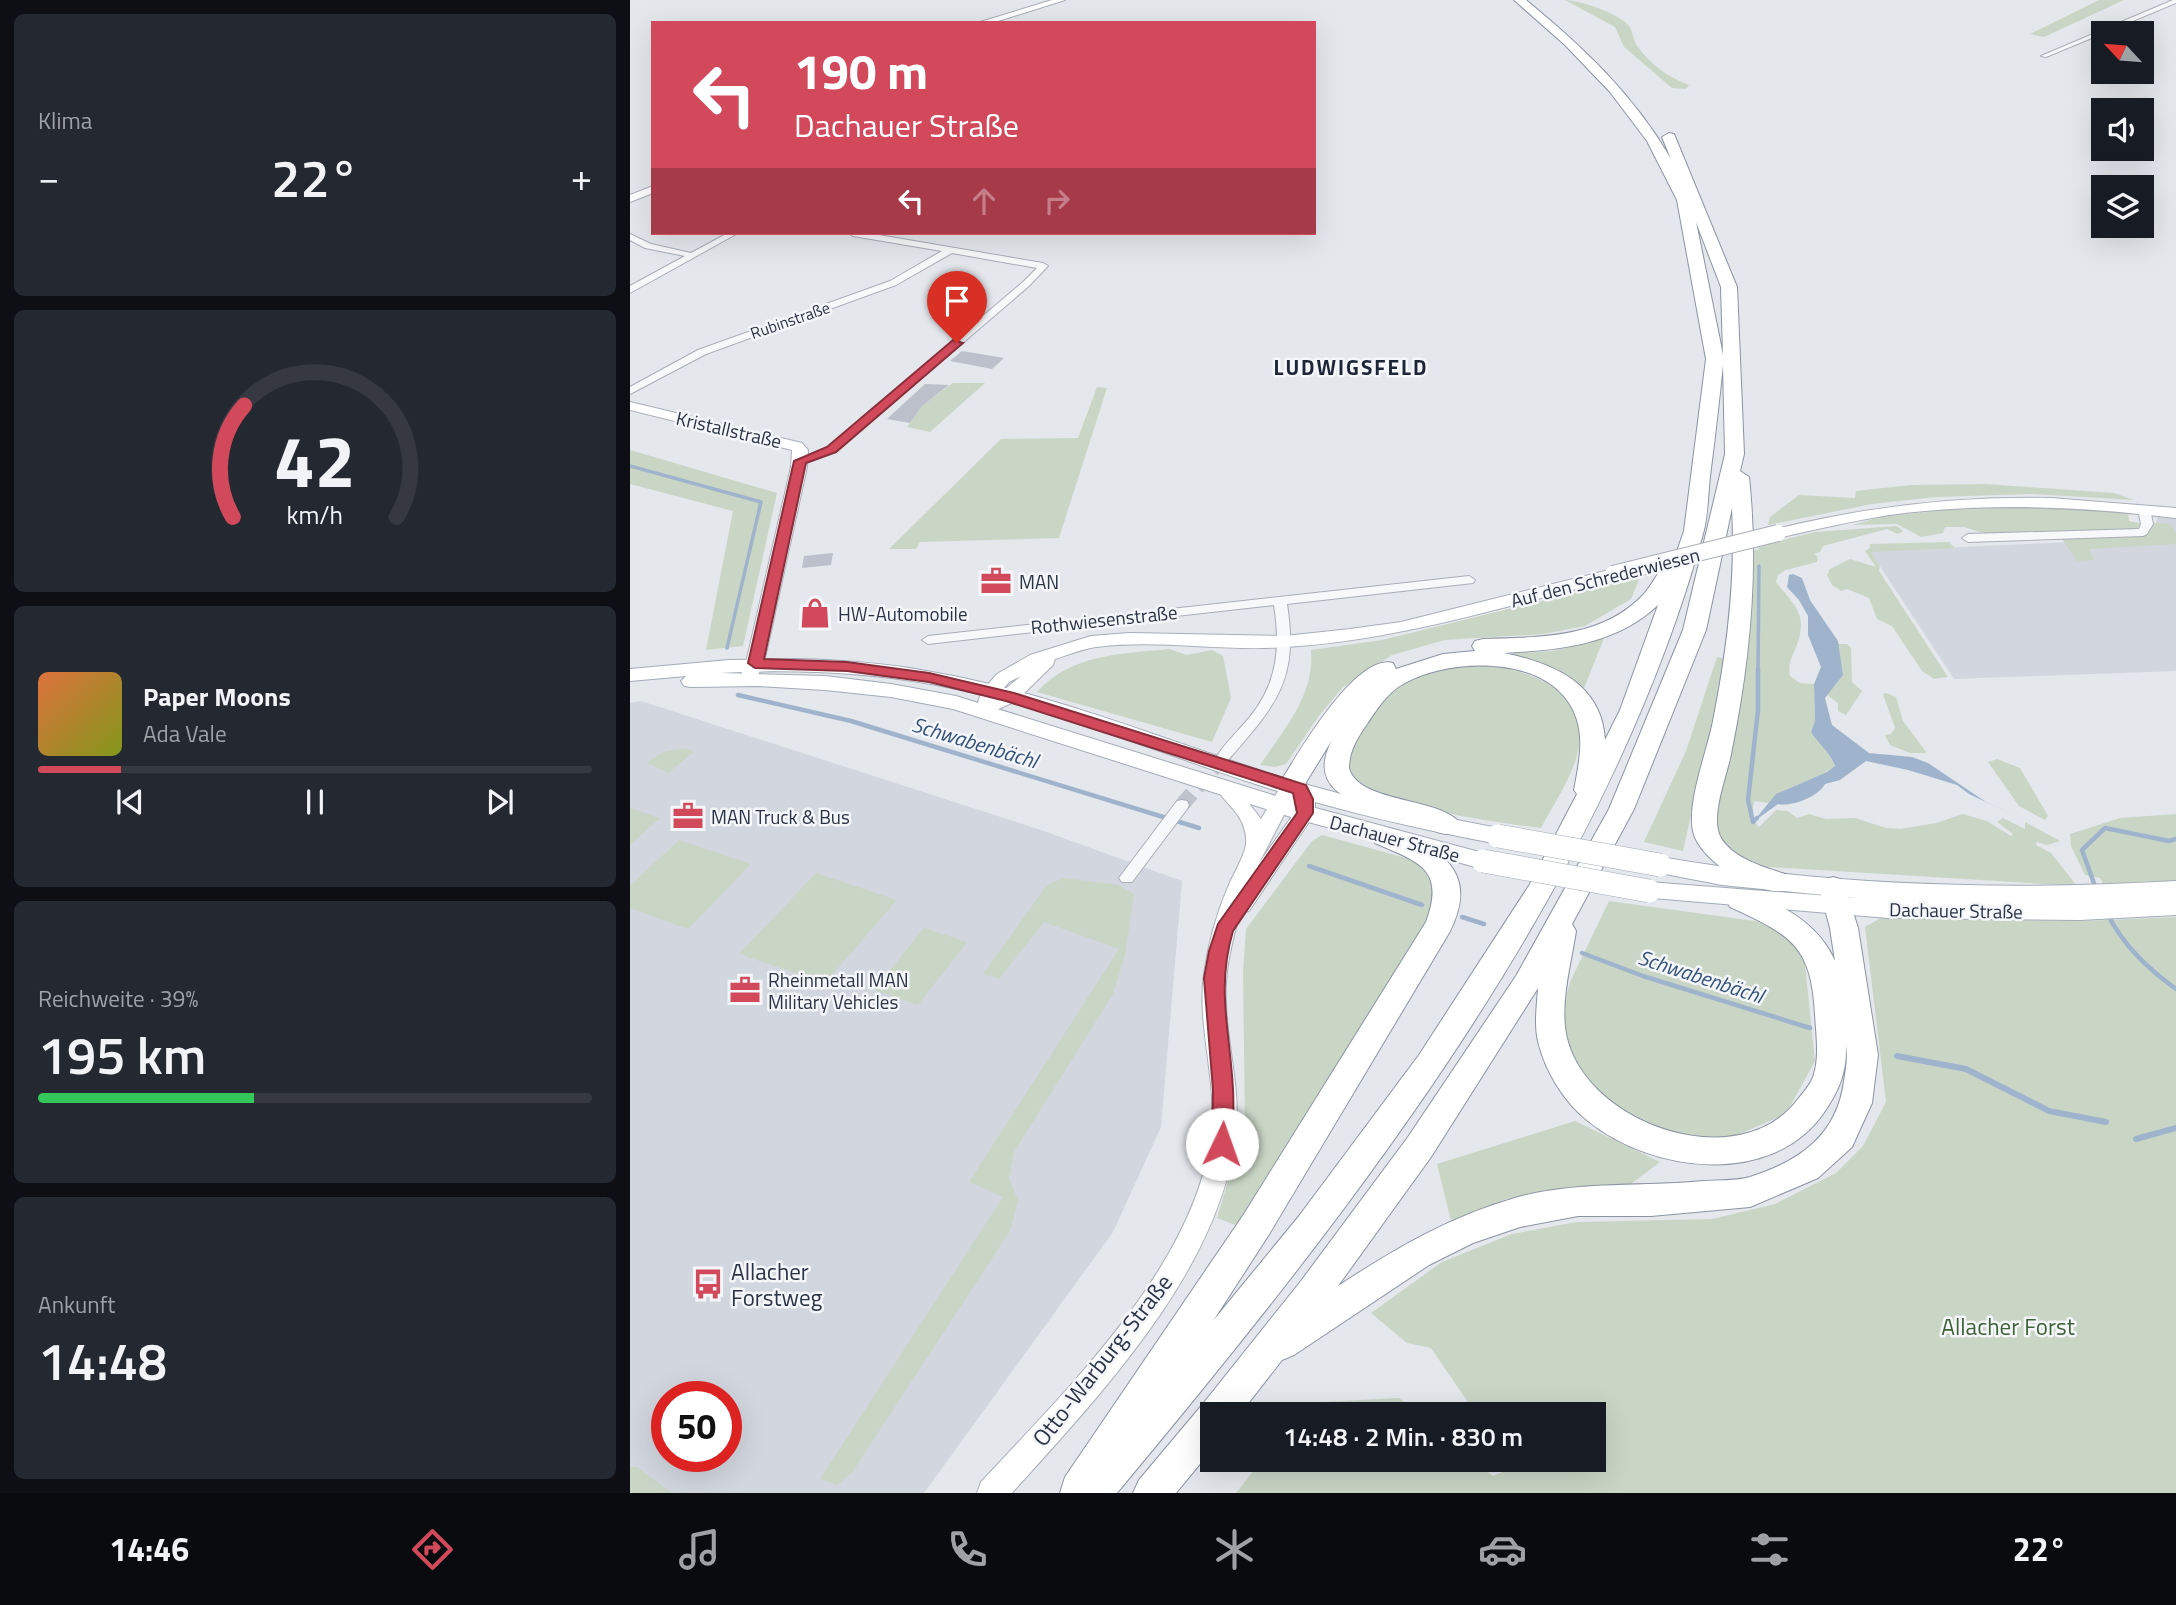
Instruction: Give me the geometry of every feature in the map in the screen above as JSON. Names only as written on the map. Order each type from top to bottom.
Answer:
[{"type":"highway","points":[[1093,1493],[1220,1342],[1383,1132],[1477,994],[1540,891],[1586,804],[1636,699],[1661,633],[1691,539],[1709,445],[1714,358],[1708,286],[1693,225],[1663,156],[1622,95],[1578,49],[1519,0]]},
{"type":"highway","points":[[1535,0],[1614,67]]},
{"type":"highway","points":[[1227,1402],[1336,1261],[1457,1091],[1564,918],[1619,813],[1667,706],[1712,576],[1731,482],[1735,445],[1739,370],[1733,303],[1727,272],[1697,185],[1663,126]]},
{"type":"highway","points":[[1735,445],[1745,523],[1741,587],[1733,664],[1722,738],[1704,819],[1705,833],[1714,849],[1732,862],[1781,883]]},
{"type":"highway","points":[[1295,787],[1339,710],[1362,684],[1383,669],[1429,650],[1556,642],[1606,630],[1647,603],[1691,539]]},
{"type":"highway","points":[[1449,827],[1412,811],[1362,796],[1343,783],[1336,759],[1367,705],[1382,688],[1417,667],[1446,659],[1484,657],[1513,661],[1557,680],[1578,698],[1590,719],[1592,733],[1586,804]]},
{"type":"highway","points":[[1076,1493],[1257,1223],[1439,925],[1449,903],[1448,885],[1441,869],[1419,852],[1384,836]]},
{"type":"highway","points":[[1264,1355],[1417,1254],[1464,1231],[1520,1212],[1578,1201],[1651,1201],[1750,1192],[1807,1168],[1841,1137],[1857,1103],[1863,1055],[1844,928],[1835,897]]},
{"type":"highway","points":[[1564,918],[1555,973],[1552,1041],[1571,1085],[1586,1103],[1641,1138],[1698,1152],[1735,1150],[1765,1143],[1788,1132],[1815,1107],[1826,1085],[1832,1058],[1830,998],[1821,957],[1814,943],[1787,922],[1740,900]]},
{"type":"highway","points":[[1153,1493],[1200,1435]]},
{"type":"main road","name":"Dachauer Straße","points":[[630,675],[752,671],[820,682],[995,700],[1412,821],[1721,876],[1781,883],[1835,897]]},
{"type":"main road","name":"Dachauer Straße","points":[[630,687],[752,671]]},
{"type":"main road","name":"Dachauer Straße","points":[[995,700],[1227,789],[1305,813],[1483,861],[1649,891],[1740,900],[1835,897],[2076,904],[2114,902],[2176,906]]},
{"type":"main road","name":"Dachauer Straße","points":[[2114,902],[2176,890]]},
{"type":"street","points":[[988,21],[1061,0]]},
{"type":"street","points":[[2044,55],[2176,1]]},
{"type":"street","points":[[630,200],[651,190]]},
{"type":"street","points":[[630,290],[730,235]]},
{"type":"street","points":[[801,461],[831,450],[1043,267],[864,235]]},
{"type":"street","points":[[630,237],[655,248],[690,255]]},
{"type":"street","name":"Rubinstraße","points":[[630,391],[702,352],[893,283],[950,250]]},
{"type":"street","name":"Kristallstraße","points":[[630,406],[790,443],[800,450],[801,461],[752,671]]},
{"type":"street","name":"Auf den Schrederwiesen","points":[[995,700],[1066,649],[1091,642],[1113,639],[1285,642],[1401,627],[1778,533],[1873,513],[1959,503],[2066,502],[2176,513]]},
{"type":"street","points":[[1968,538],[2143,532],[2147,524],[2144,509]]},
{"type":"street","name":"Rothwiesenstraße","points":[[928,640],[1150,613],[1469,580]]},
{"type":"street","points":[[1224,756],[1273,699],[1283,675],[1285,642],[1280,601]]},
{"type":"street","points":[[1278,805],[1295,787],[1305,799],[1305,813]]},
{"type":"street","points":[[1227,789],[1252,819],[1258,837],[1256,849]]},
{"type":"street","points":[[1127,878],[1182,805]]},
{"type":"street","name":"Otto-Warburg-Straße","points":[[992,1493],[1078,1396],[1139,1318],[1183,1254],[1202,1212],[1222,1144],[1223,1090],[1213,978],[1225,929],[1256,849],[1278,805]]},
{"type":"street","name":"Otto-Warburg-Straße","points":[[1225,929],[1305,813]]},
{"type":"shaded area","points":[[2158,515],[2176,517],[2176,671],[1954,679],[1870,551],[2141,539],[2155,527]]},
{"type":"shaded area","points":[[641,701],[1041,830],[1182,881],[1161,1127],[1113,1232],[924,1493],[630,1493],[630,703]]},
{"type":"green space","points":[[1565,0],[1599,8],[1625,21],[1637,46],[1654,65],[1689,85],[1686,89],[1672,88],[1624,47],[1615,27]]},
{"type":"green space","points":[[2099,0],[2124,0],[2044,37],[2030,34]]},
{"type":"green space","points":[[953,383],[985,383],[930,432],[907,427],[922,406]]},
{"type":"green space","points":[[1097,387],[1107,388],[1059,538],[920,542],[916,549],[889,549],[1001,439],[1078,438]]},
{"type":"green space","points":[[630,450],[777,493],[743,646],[706,650],[733,511],[630,484]]},
{"type":"green space","points":[[1986,484],[2114,493],[2134,500],[2031,494],[1936,497],[1872,504],[1768,525],[1770,517],[1799,495],[1855,498],[1856,491],[1911,485]]},
{"type":"green space","points":[[2041,507],[2123,512],[2128,513],[2129,521],[2140,523],[2138,529],[2131,531],[1986,534],[1964,527],[1945,527],[1943,533],[1921,537],[1897,524],[1853,525],[1880,517],[1947,510]]},
{"type":"green space","points":[[2154,523],[2171,524],[2176,533],[2176,544],[2089,549],[2094,560],[2077,561],[2062,539],[2138,536],[2148,534]]},
{"type":"green space","points":[[1897,526],[1903,531],[1898,534],[1887,529],[1823,546],[1820,552],[1814,554],[1818,557],[1817,562],[1786,570],[1778,575],[1776,582],[1795,606],[1801,620],[1799,638],[1790,663],[1790,676],[1800,683],[1814,684],[1815,721],[1811,732],[1835,766],[1783,791],[1769,803],[1754,801],[1752,818],[1759,827],[1776,810],[1788,811],[1797,818],[1809,814],[1826,819],[1855,818],[1886,828],[1901,829],[1936,823],[1963,814],[1987,821],[2011,836],[2013,834],[1997,822],[2003,818],[2025,829],[2025,822],[2060,841],[2047,845],[2037,842],[2036,845],[2051,853],[2077,886],[1768,867],[1737,856],[1714,834],[1748,634],[1753,550],[1758,550],[1759,546],[1815,532]]},
{"type":"green space","points":[[1949,542],[1955,548],[1871,552],[1880,566],[1879,571],[1948,677],[1934,679],[1922,671],[1892,626],[1877,619],[1869,598],[1847,589],[1841,591],[1832,585],[1827,575],[1830,569],[1850,559],[1876,567],[1865,551],[1870,548],[1870,544]]},
{"type":"green space","points":[[1640,577],[1631,599],[1585,626],[1544,634],[1445,640],[1392,655],[1342,688],[1318,717],[1286,764],[1275,767],[1260,765],[1288,725],[1303,697],[1311,666],[1311,650],[1382,640]]},
{"type":"green space","points":[[1604,638],[1583,691],[1505,654],[1552,651]]},
{"type":"green space","points":[[1838,644],[1847,644],[1851,648],[1852,682],[1862,691],[1846,715],[1838,711],[1838,703],[1827,695],[1843,675]]},
{"type":"green space","points":[[1169,649],[1187,655],[1212,650],[1223,656],[1231,698],[1212,742],[1037,692],[1050,679],[1081,663],[1115,655]]},
{"type":"green space","points":[[1717,657],[1726,659],[1683,851],[1644,842],[1686,751]]},
{"type":"green space","points":[[1463,661],[1506,668],[1547,683],[1563,695],[1574,711],[1579,731],[1577,755],[1541,828],[1410,804],[1364,785],[1351,771],[1347,752],[1385,696],[1416,675]]},
{"type":"green space","points":[[1883,694],[1896,697],[1903,721],[1927,753],[1910,753],[1890,745],[1885,735],[1891,734],[1895,728]]},
{"type":"green space","points":[[686,748],[694,752],[668,773],[647,763],[663,752]]},
{"type":"green space","points":[[1997,759],[2020,768],[2048,816],[2045,820],[2019,806],[1988,762]]},
{"type":"green space","points":[[630,808],[660,818],[630,845]]},
{"type":"green space","points":[[2176,814],[2176,881],[2104,885],[2100,878],[2085,875],[2071,846],[2070,834],[2120,818]]},
{"type":"green space","points":[[1322,835],[1417,861],[1429,872],[1437,895],[1428,917],[1241,1227],[1217,1218],[1245,1124],[1243,973],[1246,929],[1312,841]]},
{"type":"green space","points":[[679,840],[751,864],[688,929],[630,908],[630,886]]},
{"type":"green space","points":[[816,873],[897,900],[825,983],[739,954]]},
{"type":"green space","points":[[1064,878],[1119,885],[1134,894],[1125,955],[1113,994],[1014,1152],[1009,1178],[1018,1201],[1010,1231],[853,1471],[837,1485],[820,1479],[1003,1197],[969,1182],[1119,949],[1044,922],[999,979],[983,974],[1047,885]]},
{"type":"green space","points":[[1609,901],[1755,921],[1784,931],[1803,946],[1815,1061],[1786,1114],[1735,1136],[1674,1138],[1618,1112],[1580,1080],[1563,1037],[1563,1006],[1571,980]]},
{"type":"green space","name":"Allacher Forst","points":[[2176,917],[2176,1493],[1236,1493],[1253,1472],[1488,1472],[1493,1476],[1502,1472],[1606,1472],[1606,1402],[1468,1402],[1431,1348],[1407,1343],[1371,1313],[1442,1262],[1512,1234],[1576,1222],[1712,1219],[1775,1204],[1836,1173],[1863,1146],[1886,1102],[1865,927],[1881,918],[2084,921]]},
{"type":"green space","points":[[924,928],[967,942],[918,1005],[874,990]]},
{"type":"green space","points":[[1575,1121],[1660,1162],[1627,1187],[1565,1189],[1506,1199],[1451,1221],[1437,1164]]},
{"type":"green space","points":[[1399,1398],[1404,1402],[1325,1402]]},
{"type":"green space","points":[[630,1467],[637,1467],[672,1493],[630,1493]]},
{"type":"water","points":[[1789,575],[1802,578],[1810,600],[1838,641],[1843,675],[1825,698],[1832,725],[1869,753],[1912,757],[1928,763],[1986,802],[2038,827],[1969,794],[1957,785],[1866,761],[1840,780],[1825,784],[1811,797],[1790,804],[1778,804],[1753,822],[1776,794],[1835,766],[1811,732],[1815,721],[1814,684],[1821,667],[1808,635],[1808,616],[1787,587]]},
{"type":"building","points":[[962,351],[1004,358],[992,369],[950,361]]},
{"type":"building","points":[[925,384],[949,385],[922,406],[910,423],[887,419]]},
{"type":"building","points":[[833,553],[831,565],[802,568],[804,556]]},
{"type":"waterway","name":"Schwabenbächl","points":[[630,466],[761,502],[727,648]]},
{"type":"waterway","points":[[1758,671],[1759,566]]},
{"type":"waterway","points":[[1757,818],[1753,822],[1748,800],[1758,710],[1758,671]]},
{"type":"waterway","name":"Schwabenbächl","points":[[738,695],[851,721],[1199,828]]},
{"type":"waterway","name":"Schwabenbächl","points":[[2096,889],[2082,850],[2105,828],[2169,841],[2176,839]]},
{"type":"waterway","name":"Schwabenbächl","points":[[1309,866],[1422,905]]},
{"type":"waterway","name":"Schwabenbächl","points":[[2107,913],[2120,935],[2137,955],[2176,989]]},
{"type":"waterway","name":"Schwabenbächl","points":[[1462,917],[1484,924]]},
{"type":"waterway","name":"Schwabenbächl","points":[[1582,953],[1643,976],[1810,1028]]},
{"type":"waterway","name":"Schwabenbächl","points":[[1897,1056],[1966,1069],[2049,1111],[2106,1122]]},
{"type":"waterway","name":"Schwabenbächl","points":[[2136,1139],[2176,1128]]},
{"type":"tunnel","points":[[1182,805],[1224,756]]},
{"type":"place","name":"MAN","points":[[996,581]]},
{"type":"place","name":"HW-Automobile","points":[[815,613]]},
{"type":"place","name":"MAN Truck & Bus","points":[[688,816]]},
{"type":"place","name":"Rheinmetall MAN Military Vehicles","points":[[745,990]]},
{"type":"place","name":"Allacher Forstweg","points":[[708,1284]]},
{"type":"district","name":"LUDWIGSFELD","points":[[1351,367]]},
{"type":"route","points":[[957,343],[831,450],[801,461],[755,663],[847,666],[897,672],[990,692],[1300,789],[1305,799],[1305,813],[1225,929],[1218,951],[1213,978],[1222,1066],[1222,1144]]}]
